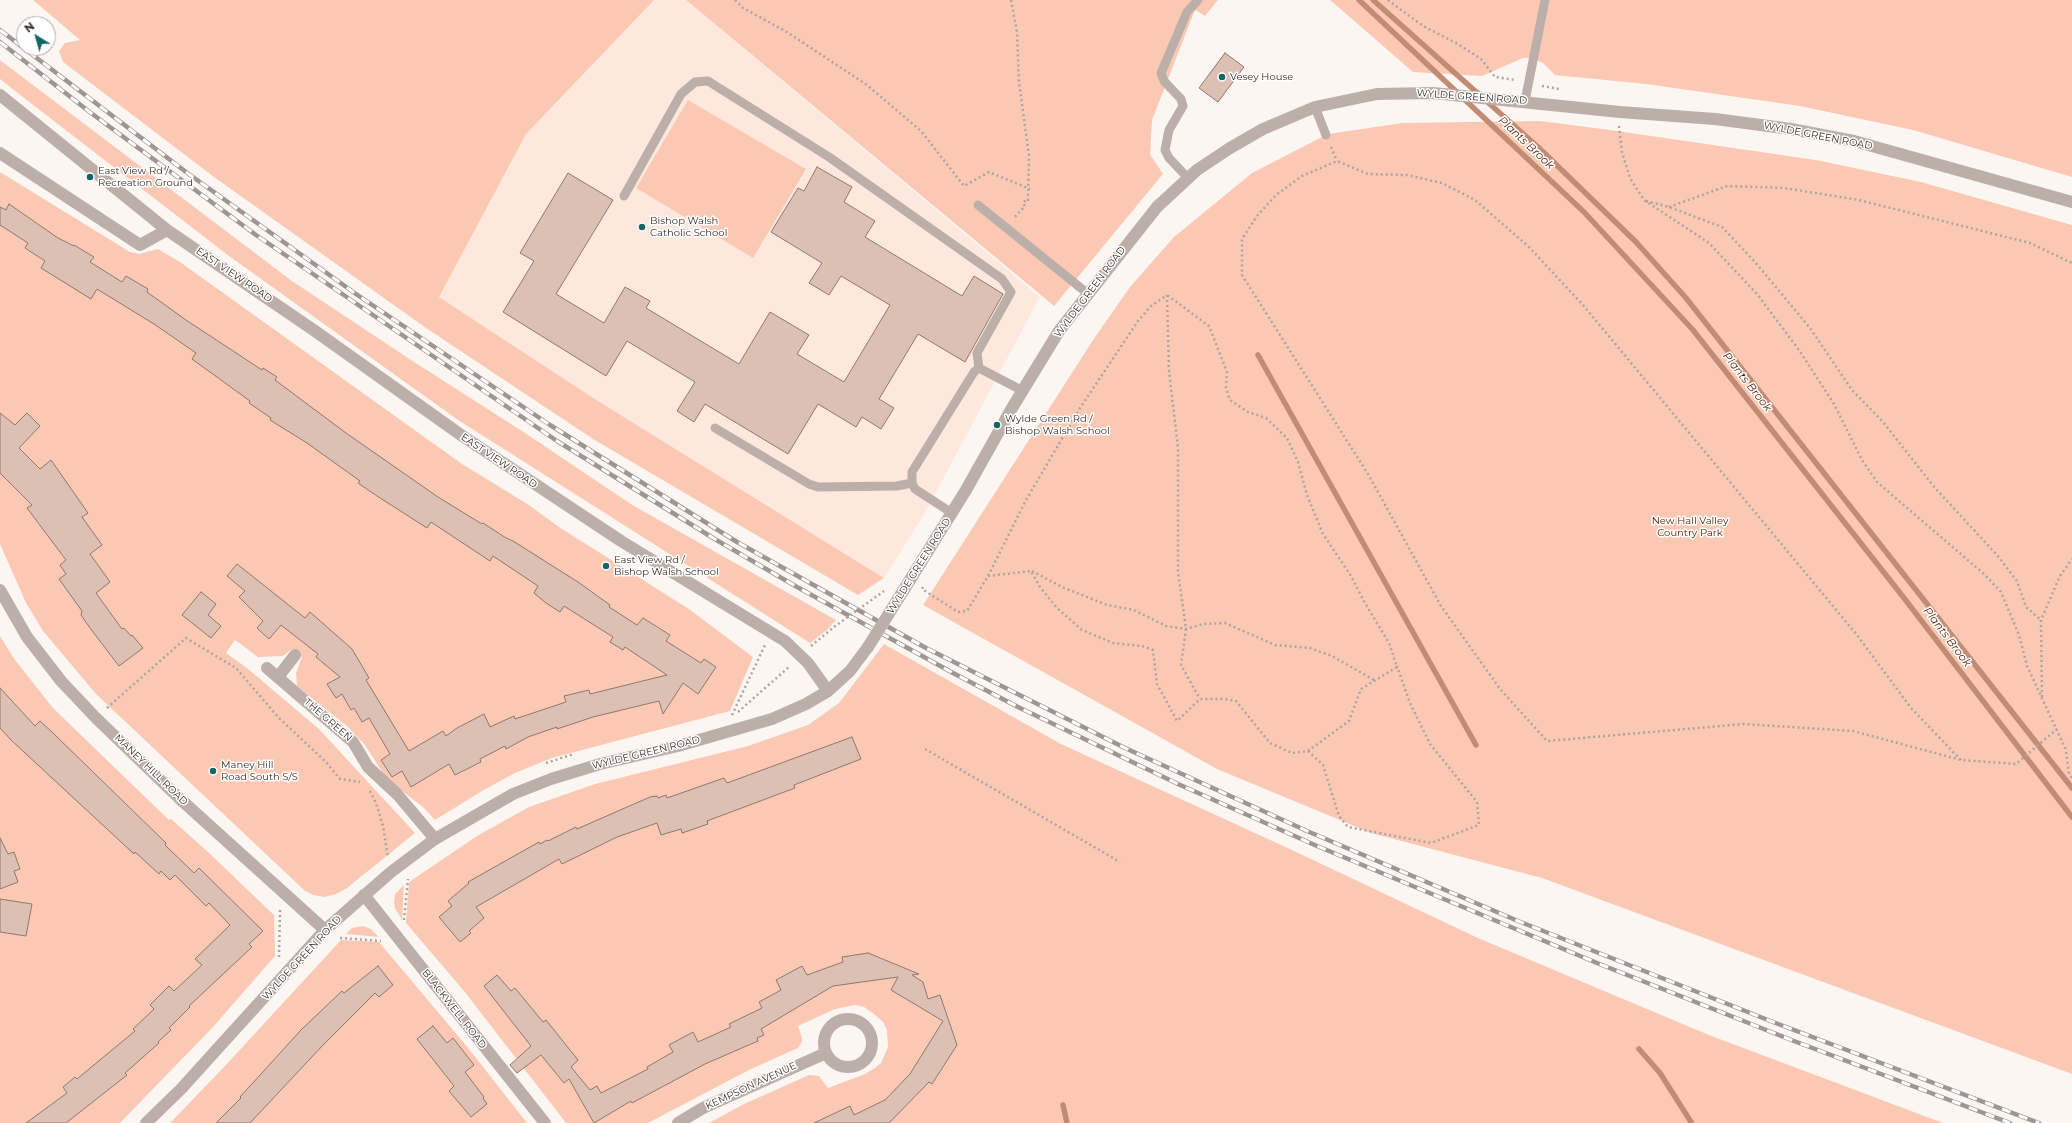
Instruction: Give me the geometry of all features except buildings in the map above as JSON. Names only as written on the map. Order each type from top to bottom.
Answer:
[{"type":"street","name":"WYLDE GREEN ROAD","points":[[146,1123],[279,982],[325,930],[391,872],[435,839],[513,794],[552,779],[600,764],[678,746],[772,719],[806,704],[828,691],[850,671],[868,647],[952,513],[1059,331],[1087,293],[1156,207],[1197,170],[1262,129],[1315,107],[1377,94],[1433,93],[1492,98],[1620,112],[1715,119],[1798,130],[1854,141],[1915,157],[2072,202]]},
{"type":"street","name":"EAST VIEW ROAD","points":[[0,95],[167,230],[315,331],[461,435],[621,541],[785,641],[808,663],[828,691]]},
{"type":"street","points":[[0,153],[140,245],[167,230]]},
{"type":"street","name":"MANEY HILL ROAD","points":[[0,590],[27,638],[61,681],[96,718],[179,798],[325,930]]},
{"type":"street","points":[[278,677],[295,655]]},
{"type":"street","name":"THE GREEN","points":[[267,668],[353,742],[368,767],[397,794],[435,839]]},
{"type":"street","name":"BLACKWELL ROAD","points":[[364,895],[545,1123]]},
{"type":"street","name":"KEMPSON AVENUE","points":[[678,1123],[703,1108],[826,1053]]},
{"type":"lane","points":[[1188,178],[1169,158],[1165,150],[1168,130],[1183,106],[1181,99],[1164,81],[1161,73],[1187,12],[1198,0]]},
{"type":"lane","points":[[1525,101],[1545,0]]},
{"type":"lane","points":[[624,196],[681,94],[695,82],[708,81],[829,157],[1002,279],[1011,292],[977,353],[979,368]]},
{"type":"lane","points":[[1315,107],[1326,135]]},
{"type":"lane","points":[[978,205],[1087,293]]},
{"type":"lane","points":[[979,368],[1023,391]]},
{"type":"lane","points":[[952,513],[915,489],[912,483],[912,472],[974,372],[979,368]]},
{"type":"lane","points":[[715,428],[809,484],[818,487],[897,486],[912,483]]},
{"type":"path","points":[[734,0],[743,8],[787,32],[867,85],[921,131],[964,186],[989,172],[1030,189]]},
{"type":"path","points":[[1005,228],[1025,206],[1023,204],[1026,200],[1028,200],[1030,189],[1029,156],[1019,82],[1017,32],[1011,0]]},
{"type":"path","points":[[1388,0],[1423,26],[1458,44],[1482,59],[1495,77],[1528,82]]},
{"type":"path","points":[[1620,112],[1619,128],[1622,152],[1630,178],[1644,200],[1665,216],[1709,243],[1751,289],[1799,350],[1834,404],[1862,460],[1877,482],[1978,569],[2001,592],[2019,635],[2027,666],[2066,750],[2069,774],[2072,778]]},
{"type":"path","points":[[1961,760],[1911,708],[1857,635],[1583,305],[1528,246],[1475,200],[1442,184],[1407,175],[1368,174],[1337,161],[1302,176],[1276,194],[1257,216],[1242,239],[1242,275],[1368,474],[1441,606],[1500,689],[1547,741],[1744,724],[1853,731],[1961,760],[2016,764],[2057,729]]},
{"type":"path","points":[[1669,207],[1727,186],[1784,188],[1860,200],[2030,243],[2072,263]]},
{"type":"path","points":[[1644,200],[1669,207],[1722,227],[1755,262],[1810,328],[1852,390],[1883,422],[1935,488],[1997,555],[2016,581],[2026,607],[2041,620]]},
{"type":"path","points":[[926,582],[922,589],[958,612],[967,611],[988,576],[1026,500],[1084,402],[1138,321],[1151,306],[1167,295]]},
{"type":"path","points":[[1167,295],[1169,371],[1178,448],[1178,572],[1186,629],[1181,665],[1200,699]]},
{"type":"path","points":[[1167,295],[1209,326],[1227,372],[1226,388],[1230,400],[1248,412],[1266,418],[1286,438],[1298,462],[1307,495],[1323,534],[1351,576],[1389,643],[1410,703],[1430,744],[1476,802],[1479,825],[1431,843],[1348,827],[1339,816],[1323,765],[1308,751]]},
{"type":"path","points":[[2042,700],[2041,620],[2060,576],[2072,559]]},
{"type":"path","points":[[988,576],[1031,571],[1062,587],[1107,605],[1134,610],[1166,626],[1186,629],[1203,624],[1225,623],[1275,645],[1310,648],[1332,656],[1374,680]]},
{"type":"path","points":[[1031,571],[1040,587],[1057,608],[1082,630],[1113,643],[1142,646],[1153,650],[1156,684],[1176,721],[1200,699],[1224,699],[1236,701],[1270,743],[1292,753],[1308,751],[1349,721],[1361,690],[1374,680],[1397,668],[1395,660]]},
{"type":"path","points":[[808,643],[812,646],[834,627],[888,588]]},
{"type":"path","points":[[733,715],[771,632]]},
{"type":"path","points":[[96,718],[186,638],[236,668],[280,718],[326,762],[340,779],[358,780],[364,785]]},
{"type":"path","points":[[765,646],[770,649]]},
{"type":"path","points":[[725,717],[737,713],[790,666],[786,660]]},
{"type":"path","points":[[925,749],[1120,862]]},
{"type":"path","points":[[541,765],[581,752]]},
{"type":"path","points":[[369,790],[376,803],[383,826],[391,872]]},
{"type":"path","points":[[279,982],[280,890]]},
{"type":"shaded area","name":"Bishop Walsh Catholic School","points":[[34,0],[686,0],[1040,297],[925,513],[884,578],[598,401],[476,321],[216,157],[56,19],[56,16],[53,16]]},
{"type":"green space","points":[[33,0],[654,0],[526,134],[439,297],[598,401],[884,578],[858,595],[593,439],[426,328],[214,177],[63,62],[59,51],[65,43],[80,40],[56,20],[56,16],[52,16]]},
{"type":"green space","points":[[686,0],[1218,0],[1205,16],[1195,10],[1152,120],[1150,154],[1163,174],[1054,306]]},
{"type":"green space","points":[[1330,0],[2072,0],[2072,177],[1913,130],[1800,106],[1646,84],[1555,75],[1543,63],[1532,58],[1523,58],[1482,76],[1413,72]]},
{"type":"green space","points":[[0,60],[292,281],[634,506],[836,620],[827,630],[810,643],[458,420],[229,256],[15,91],[0,79]]},
{"type":"green space","points":[[688,100],[806,169],[753,258],[636,188]]},
{"type":"green space","name":"New Hall Valley Country Park","points":[[1540,121],[1816,160],[1921,182],[2072,225],[2072,1074],[1542,878],[1371,833],[1217,769],[923,605],[1095,337],[1130,287],[1174,237],[1252,173],[1326,135],[1335,133],[1402,123]]},
{"type":"green space","points":[[0,172],[130,252],[139,254],[158,249],[180,262],[462,464],[529,505],[559,527],[689,609],[753,657],[730,711],[552,758],[515,773],[435,820],[423,807],[393,784],[383,773],[365,745],[348,727],[297,686],[296,673],[302,657],[292,649],[283,656],[258,657],[235,640],[226,653],[247,668],[319,729],[415,833],[347,888],[336,894],[324,897],[313,895],[304,890],[96,694],[43,631],[26,603],[0,544]]},
{"type":"green space","points":[[0,636],[15,660],[53,708],[169,820],[171,819],[207,851],[274,915],[275,956],[213,1027],[120,1123],[0,1123]]},
{"type":"green space","points":[[884,644],[1061,744],[1292,850],[1478,938],[1709,1035],[1943,1123],[709,1123],[744,1104],[809,1075],[819,1076],[828,1088],[865,1074],[875,1068],[881,1063],[888,1047],[887,1030],[883,1022],[874,1014],[864,1007],[855,1005],[835,1009],[798,1026],[802,1042],[798,1048],[749,1070],[648,1123],[566,1123],[464,991],[406,923],[409,882],[477,836],[529,807],[595,784],[748,746],[808,725],[839,703]]},
{"type":"green space","points":[[404,885],[402,920],[395,908],[394,902],[395,894]]},
{"type":"green space","points":[[363,926],[371,929],[379,937],[346,934],[352,928]]},
{"type":"green space","points":[[341,940],[379,942],[469,1049],[527,1123],[170,1123],[224,1067]]},
{"type":"waterway","name":"Plants Brook","points":[[1359,0],[1584,212],[1693,330],[1904,598],[2072,817]]},
{"type":"waterway","points":[[1373,0],[1538,147],[1636,242],[1686,298],[2072,788]]},
{"type":"waterway","points":[[1258,355],[1476,745]]},
{"type":"waterway","points":[[1639,1049],[1660,1073],[1691,1122]]},
{"type":"waterway","points":[[1063,1105],[1067,1123]]},
{"type":"railway","points":[[0,30],[186,172],[356,294],[550,425],[737,542],[926,648],[1125,748],[1307,831],[1518,921],[1773,1022],[2039,1123]]},
{"type":"railway","points":[[0,42],[91,113],[256,235],[557,441],[713,538],[797,587],[953,673],[1018,707],[1178,784],[1317,846],[1597,963],[1794,1041],[2010,1123]]},
{"type":"place","name":"Vesey House","points":[[1222,77]]},
{"type":"place","name":"East View Rd / Recreation Ground","points":[[90,177]]},
{"type":"place","name":"Bishop Walsh Catholic School","points":[[642,227]]},
{"type":"place","name":"Wylde Green Rd / Bishop Walsh School","points":[[997,425]]},
{"type":"place","name":"East View Rd / Bishop Walsh School","points":[[606,566]]},
{"type":"place","name":"Maney Hill Road South S/S","points":[[213,771]]}]
